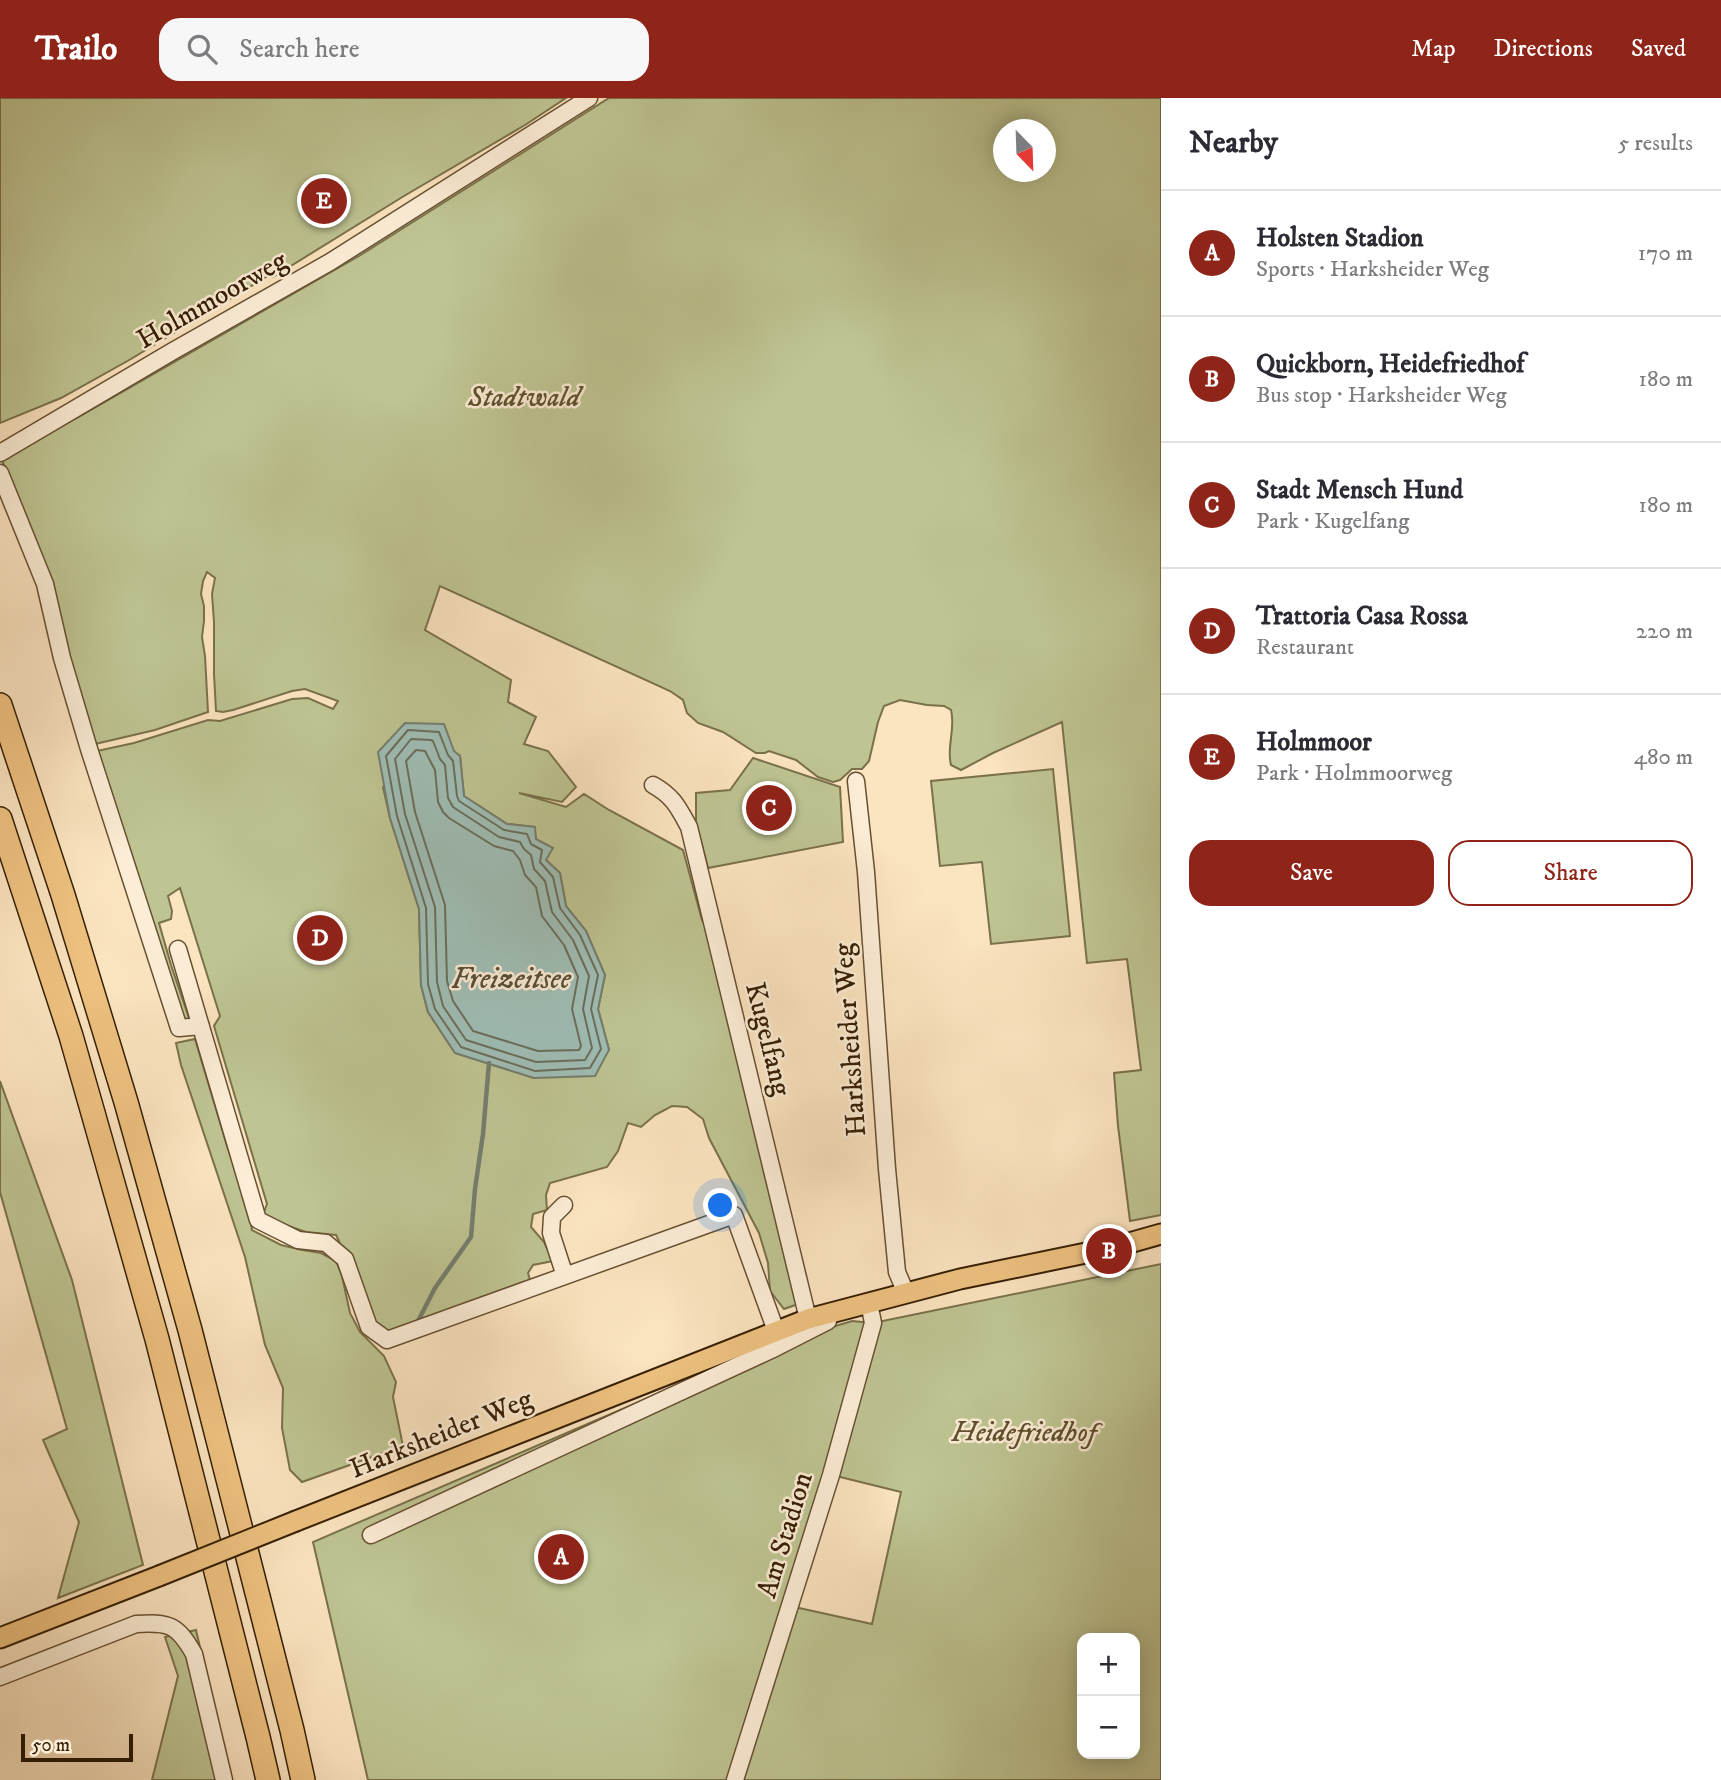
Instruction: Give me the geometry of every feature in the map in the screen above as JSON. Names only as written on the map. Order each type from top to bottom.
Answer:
[{"type":"highway","points":[[0,705],[63,895],[190,1330],[303,1780]]},
{"type":"highway","points":[[0,819],[71,1036],[153,1325],[268,1780]]},
{"type":"main road","name":"Harksheider Weg","points":[[0,1638],[808,1319],[960,1279],[1115,1247],[1161,1234]]},
{"type":"street","name":"Holmmoorweg","points":[[0,453],[330,262],[589,98]]},
{"type":"street","points":[[0,473],[45,584],[62,658],[179,1028],[201,1026]]},
{"type":"street","name":"Harksheider Weg","points":[[856,781],[866,872],[888,1182],[897,1272],[906,1293]]},
{"type":"street","name":"Kugelfang","points":[[653,785],[667,793],[678,805],[690,827],[808,1319]]},
{"type":"street","points":[[178,949],[258,1220],[298,1240],[326,1243],[345,1259],[369,1327],[387,1340],[734,1215],[776,1331]]},
{"type":"street","points":[[564,1205],[552,1217],[551,1233],[565,1276]]},
{"type":"street","points":[[371,1535],[771,1350],[864,1304]]},
{"type":"street","name":"Am Stadion","points":[[735,1780],[831,1475],[873,1323],[864,1304]]},
{"type":"street","points":[[0,1676],[136,1624],[156,1623],[173,1627],[184,1637],[194,1654],[224,1780]]},
{"type":"green space","points":[[0,98],[566,98],[273,277],[271,274],[131,359],[61,398],[0,423]]},
{"type":"green space","name":"Stadtwald","points":[[609,98],[1161,98],[1161,1215],[1130,1221],[1114,1073],[1141,1070],[1127,959],[1087,963],[1062,722],[961,770],[951,765],[951,710],[944,706],[900,700],[884,706],[869,761],[862,769],[852,769],[840,780],[833,782],[818,777],[796,760],[769,751],[756,753],[723,732],[698,723],[687,713],[683,700],[670,691],[440,586],[425,630],[511,680],[508,702],[536,717],[524,744],[548,751],[576,787],[562,802],[519,793],[566,807],[584,794],[683,850],[702,920],[715,940],[798,1304],[784,1309],[770,1291],[768,1263],[759,1233],[709,1138],[703,1119],[687,1107],[672,1106],[641,1127],[628,1123],[618,1151],[607,1167],[550,1183],[546,1195],[547,1210],[533,1214],[531,1227],[544,1242],[553,1261],[533,1265],[528,1273],[530,1280],[387,1334],[370,1336],[354,1273],[336,1235],[306,1232],[262,1217],[267,1204],[214,1026],[220,1016],[180,888],[168,896],[171,919],[159,923],[190,1021],[181,1020],[97,751],[134,743],[208,720],[220,721],[292,699],[308,698],[333,709],[338,701],[305,689],[233,710],[216,711],[212,594],[215,578],[207,572],[201,594],[204,606],[202,637],[208,712],[155,730],[95,744],[25,517],[1,458],[80,416],[359,256]],"holes":[[[460,756],[464,796],[507,824],[534,827],[536,839],[546,860],[560,873],[566,906],[586,931],[605,975],[598,1009],[609,1050],[534,1078],[455,1053],[428,1012],[421,985],[419,909],[383,787]]]},
{"type":"green space","points":[[753,758],[840,787],[843,842],[708,868],[696,822],[696,793],[730,790]]},
{"type":"green space","points":[[1053,769],[1070,936],[991,944],[982,862],[940,866],[931,781]]},
{"type":"green space","points":[[195,1039],[248,1206],[252,1230],[281,1245],[321,1253],[336,1261],[350,1313],[360,1332],[384,1356],[396,1382],[393,1397],[403,1446],[302,1482],[290,1470],[282,1428],[283,1388],[265,1345],[245,1257],[176,1043]]},
{"type":"green space","points":[[0,1081],[72,1280],[143,1565],[58,1598],[79,1522],[43,1440],[67,1429],[0,1192]]},
{"type":"green space","name":"Heidefriedhof","points":[[1161,1264],[1161,1780],[368,1780],[313,1542],[769,1346],[852,1321],[873,1323]],"holes":[[[832,1475],[901,1492],[872,1624],[790,1606]]]},
{"type":"green space","points":[[196,1630],[231,1780],[152,1780],[178,1676],[165,1637]]},
{"type":"water","name":"Freizeitsee","points":[[405,723],[444,724],[454,751],[460,756],[464,796],[507,824],[535,827],[536,839],[553,848],[546,860],[560,873],[566,906],[586,931],[605,975],[598,1009],[609,1050],[595,1076],[534,1078],[455,1053],[428,1012],[421,985],[419,909],[390,818],[378,752]]},
{"type":"waterway","points":[[418,1321],[435,1288],[471,1237],[489,1063]]},
{"type":"place","name":"Holmmoor","points":[[324,201]]},
{"type":"place","name":"Stadt Mensch Hund","points":[[769,808]]},
{"type":"place","name":"Trattoria Casa Rossa","points":[[320,938]]},
{"type":"place","name":"Quickborn, Heidefriedhof","points":[[1109,1251]]},
{"type":"place","name":"Holsten Stadion","points":[[561,1557]]}]
